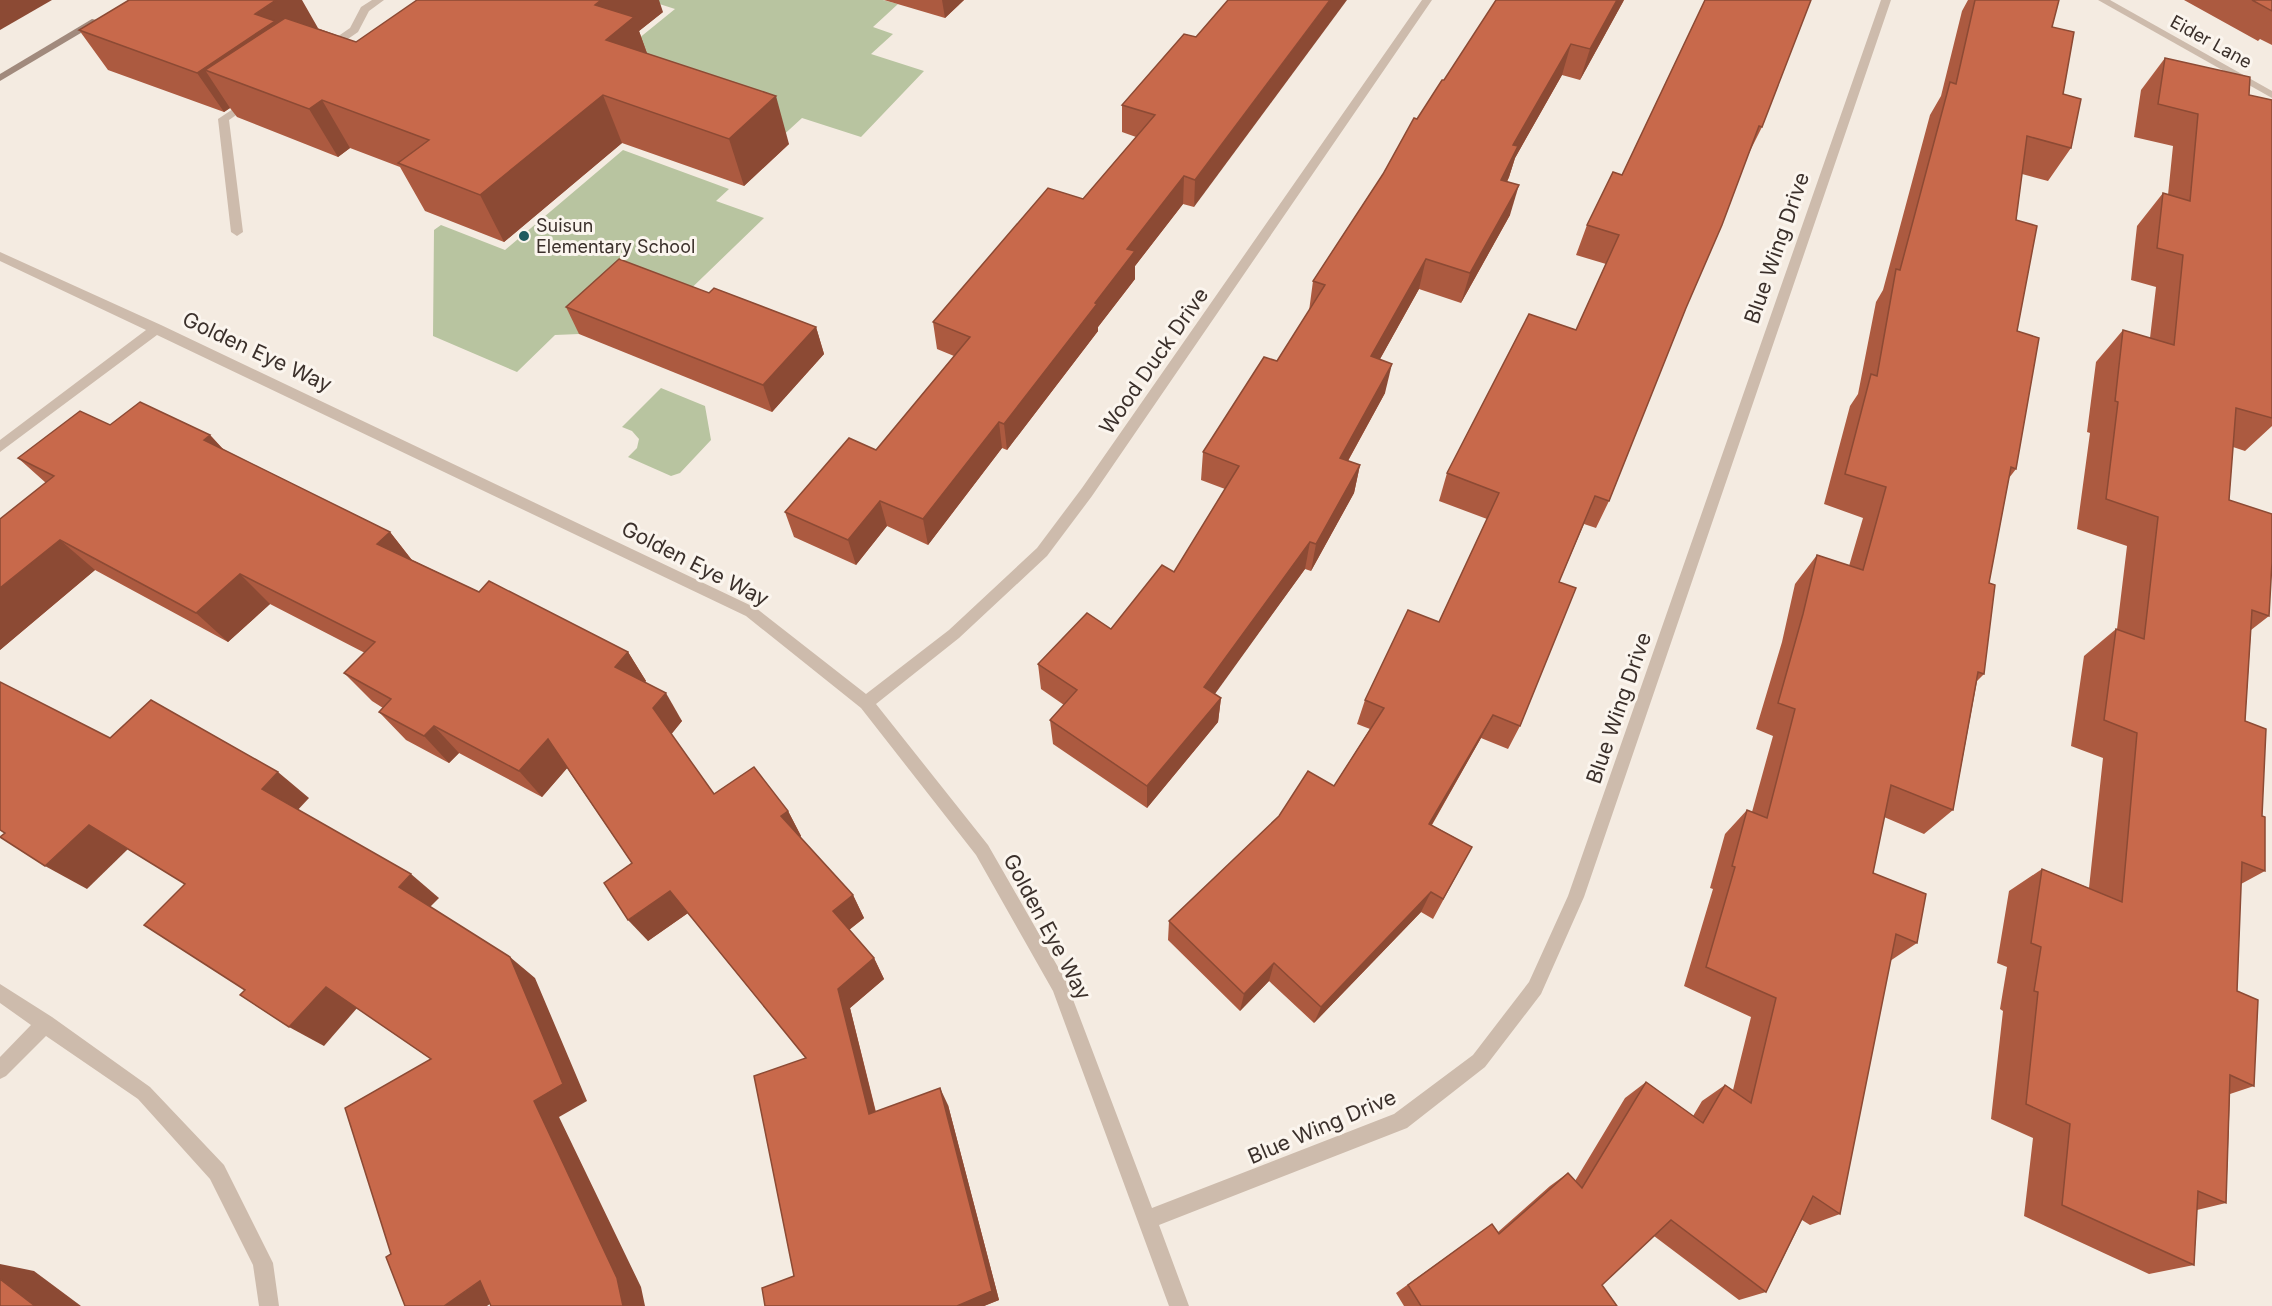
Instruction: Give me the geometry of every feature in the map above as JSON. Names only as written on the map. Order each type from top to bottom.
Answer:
[{"type":"street","points":[[315,56],[354,30],[365,9],[379,0]]},
{"type":"street","name":"Wood Duck Drive","points":[[866,702],[954,634],[1042,552],[1094,483],[1427,0]]},
{"type":"street","name":"Blue Wing Drive","points":[[1147,1220],[1400,1121],[1479,1061],[1534,988],[1576,897],[1886,0]]},
{"type":"street","name":"Eider Lane","points":[[2103,0],[2272,95]]},
{"type":"street","points":[[0,78],[101,18]]},
{"type":"street","points":[[237,232],[223,119],[258,95]]},
{"type":"street","name":"Golden Eye Way","points":[[0,256],[157,328],[751,612],[866,702],[982,850],[1060,987],[1179,1306]]},
{"type":"street","points":[[0,447],[157,328]]},
{"type":"street","points":[[0,993],[144,1093],[217,1172],[263,1263],[269,1306]]},
{"type":"street","points":[[0,1070],[46,1023]]},
{"type":"green space","points":[[647,0],[883,0],[898,4],[873,27],[893,34],[871,54],[924,71],[861,137],[802,118],[778,140],[622,52],[675,9]]},
{"type":"green space","points":[[623,150],[729,189],[716,201],[764,218],[675,304],[629,287],[579,334],[555,335],[517,372],[433,336],[434,230],[441,225],[505,250]]},
{"type":"green space","points":[[661,388],[705,406],[711,440],[680,473],[671,476],[628,457],[637,448],[639,439],[632,431],[622,427]]},
{"type":"building","points":[[129,0],[276,0],[255,14],[275,21],[197,73],[79,30]]},
{"type":"building","points":[[417,0],[601,0],[595,5],[634,17],[606,40],[776,96],[729,139],[603,95],[480,195],[398,163],[429,140],[322,100],[309,109],[205,70],[285,18],[356,42]]},
{"type":"building","points":[[1228,0],[1330,0],[1195,180],[1184,176],[1127,249],[1135,251],[1095,303],[1097,304],[1004,424],[999,422],[923,519],[880,501],[848,540],[785,512],[849,438],[876,450],[970,337],[933,322],[1048,188],[1083,199],[1155,115],[1122,105],[1184,34],[1196,37]]},
{"type":"building","points":[[1496,0],[1617,0],[1590,49],[1571,44],[1513,145],[1518,146],[1501,180],[1519,185],[1470,273],[1426,259],[1371,356],[1392,364],[1340,458],[1360,465],[1316,544],[1310,542],[1204,687],[1221,698],[1147,786],[1050,720],[1077,690],[1038,664],[1087,613],[1111,629],[1162,565],[1174,572],[1239,466],[1203,452],[1264,357],[1277,361],[1325,285],[1313,281],[1383,174],[1414,118],[1417,119]]},
{"type":"building","points":[[1705,0],[1811,0],[1762,127],[1759,126],[1722,225],[1686,308],[1609,501],[1595,496],[1559,582],[1576,588],[1520,726],[1493,715],[1429,824],[1472,847],[1443,899],[1431,892],[1321,1007],[1274,963],[1244,994],[1169,921],[1279,816],[1308,771],[1334,786],[1384,708],[1365,700],[1408,610],[1439,622],[1499,493],[1447,473],[1529,314],[1576,330],[1619,235],[1587,225],[1613,172],[1622,175]]},
{"type":"building","points":[[1975,0],[2059,0],[2052,27],[2074,32],[2063,94],[2081,99],[2071,148],[2027,136],[2016,220],[2037,226],[2017,331],[2039,338],[2016,469],[2011,467],[1989,583],[1995,585],[1984,674],[1978,672],[1953,810],[1891,785],[1873,873],[1926,894],[1917,943],[1896,934],[1840,1214],[1813,1196],[1766,1292],[1671,1220],[1602,1285],[1617,1306],[1421,1306],[1408,1285],[1492,1224],[1499,1234],[1568,1173],[1582,1188],[1646,1082],[1703,1123],[1725,1085],[1751,1103],[1776,998],[1706,967],[1735,867],[1732,866],[1747,810],[1767,818],[1795,709],[1778,703],[1817,555],[1863,570],[1886,487],[1845,474],[1871,374],[1877,376],[1896,269],[1900,270],[1950,82],[1956,84]]},
{"type":"building","points":[[2252,0],[2272,0],[2272,11]]},
{"type":"building","points":[[2165,58],[2250,77],[2249,95],[2272,100],[2272,418],[2236,408],[2229,500],[2272,514],[2269,616],[2252,610],[2245,721],[2266,729],[2262,816],[2265,817],[2265,871],[2242,862],[2237,991],[2258,1000],[2254,1086],[2230,1075],[2226,1203],[2198,1191],[2194,1265],[2062,1205],[2070,1124],[2026,1104],[2038,992],[2034,991],[2041,947],[2031,943],[2042,869],[2122,902],[2137,733],[2104,720],[2116,629],[2144,639],[2158,517],[2106,499],[2118,402],[2115,401],[2123,330],[2174,345],[2183,255],[2157,248],[2163,193],[2190,201],[2198,114],[2158,104]]},
{"type":"building","points":[[619,259],[709,293],[714,288],[816,327],[763,385],[566,307]]},
{"type":"building","points":[[140,402],[210,435],[204,440],[390,532],[377,544],[479,592],[489,581],[628,652],[615,667],[666,693],[653,708],[714,794],[754,767],[788,811],[781,816],[853,895],[833,911],[874,958],[838,989],[869,1114],[940,1088],[992,1291],[957,1306],[765,1306],[762,1288],[794,1276],[754,1076],[806,1058],[670,891],[628,920],[604,883],[632,863],[548,739],[519,771],[434,726],[424,736],[379,712],[391,699],[344,673],[375,642],[240,574],[196,613],[60,540],[0,588],[0,519],[54,476],[18,458],[80,411],[110,425]]},
{"type":"building","points":[[0,682],[110,738],[151,700],[278,772],[262,789],[411,874],[399,887],[510,957],[563,1084],[534,1101],[617,1278],[623,1306],[491,1306],[480,1281],[444,1306],[405,1306],[386,1257],[391,1254],[345,1108],[431,1059],[326,987],[289,1027],[240,995],[245,990],[144,925],[185,884],[89,825],[45,866],[0,837],[5,833],[0,830]]},
{"type":"building","points":[[0,1279],[35,1306],[0,1306]]},
{"type":"place","name":"Suisun Elementary School","points":[[524,236]]}]
